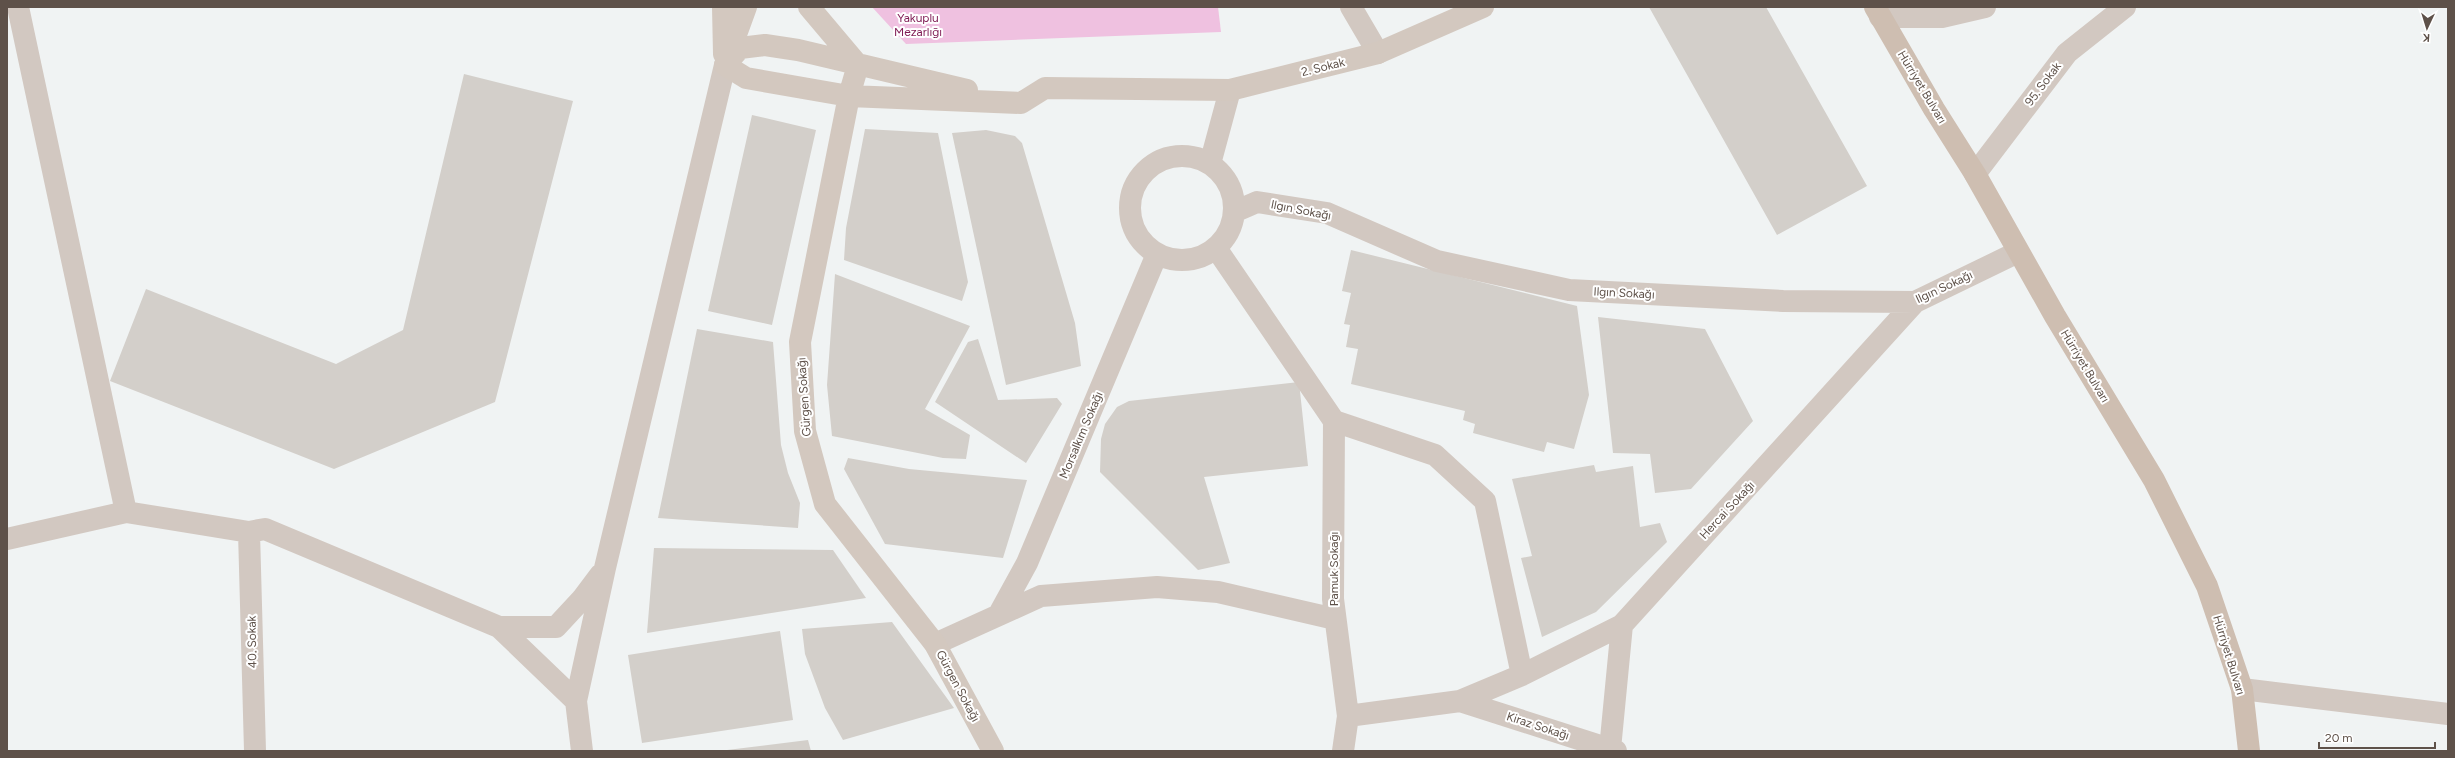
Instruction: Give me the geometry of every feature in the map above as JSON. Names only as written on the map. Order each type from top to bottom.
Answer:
[{"type":"main road","name":"Hürriyet Bulvarı","points":[[1878,12],[1934,109],[1975,174],[2018,252],[2154,480],[2207,586],[2242,689],[2248,749]]},
{"type":"street","points":[[18,7],[126,512]]},
{"type":"street","points":[[723,7],[724,65]]},
{"type":"street","points":[[582,751],[576,701],[605,568],[724,65],[746,7]]},
{"type":"street","points":[[809,7],[858,66]]},
{"type":"street","points":[[1351,7],[1378,53]]},
{"type":"street","name":"2. Sokak","points":[[1021,103],[1045,88],[1230,90],[1378,53],[1483,7]]},
{"type":"street","points":[[1878,12],[1942,17],[1985,7]]},
{"type":"street","name":"95. Sokak","points":[[1975,174],[2067,53],[2125,7]]},
{"type":"street","points":[[724,65],[740,48],[765,45],[798,50],[858,66],[1021,103]]},
{"type":"street","points":[[724,65],[746,78],[849,96],[1021,103]]},
{"type":"street","name":"Gürgen Sokağı","points":[[858,66],[849,96],[800,342],[805,431],[824,504],[935,644],[993,751]]},
{"type":"street","points":[[1210,164],[1230,90]]},
{"type":"street","points":[[1179,156],[1195,157],[1210,164],[1220,173],[1229,185],[1233,198],[1234,212],[1225,238],[1216,248],[1203,256],[1188,260],[1172,259],[1157,254],[1143,243],[1134,228],[1129,211],[1132,195],[1138,180],[1148,168],[1168,158],[1179,156]]},
{"type":"street","name":"Ilgın Sokağı","points":[[1234,212],[1257,202],[1327,213],[1437,261],[1569,290],[1783,301],[1915,302],[2018,252]]},
{"type":"street","points":[[1216,248],[1334,421],[1435,455],[1485,501],[1522,675]]},
{"type":"street","name":"Morsalkım Sokağı","points":[[999,614],[1027,563],[1157,254]]},
{"type":"street","name":"Hercai Sokağı","points":[[1622,625],[1915,302]]},
{"type":"street","name":"Pamuk Sokağı","points":[[1334,421],[1334,619],[1348,716],[1343,751]]},
{"type":"street","points":[[7,539],[126,512],[249,532],[265,529],[499,627],[576,701]]},
{"type":"street","name":"40. Sokak","points":[[249,532],[254,751]]},
{"type":"street","points":[[499,627],[556,627],[582,599],[605,568]]},
{"type":"street","points":[[935,644],[1041,596],[1157,587],[1218,592],[1334,619]]},
{"type":"street","points":[[1348,716],[1460,701],[1522,675],[1622,625]]},
{"type":"street","points":[[1612,750],[1622,625]]},
{"type":"street","points":[[2242,689],[2448,714]]},
{"type":"street","name":"Kiraz Sokağı","points":[[1460,701],[1612,750]]},
{"type":"green space","name":"Yakuplu Mezarlığı","points":[[872,7],[1218,7],[1221,32],[906,44]]},
{"type":"building","points":[[1649,7],[1766,7],[1867,186],[1777,235]]},
{"type":"building","points":[[464,74],[573,101],[495,402],[334,469],[110,381],[146,289],[336,364],[403,330]]},
{"type":"building","points":[[752,115],[816,130],[772,325],[708,311]]},
{"type":"building","points":[[865,129],[938,133],[968,282],[962,301],[844,260],[846,228]]},
{"type":"building","points":[[986,130],[1015,136],[1022,143],[1075,323],[1081,366],[1006,385],[952,133]]},
{"type":"building","points":[[1351,250],[1577,306],[1589,395],[1574,449],[1547,442],[1544,452],[1473,433],[1475,424],[1463,420],[1465,411],[1351,384],[1358,349],[1346,347],[1350,325],[1344,324],[1351,293],[1342,291]]},
{"type":"building","points":[[835,274],[970,326],[925,409],[970,435],[966,459],[943,458],[832,436],[827,385]]},
{"type":"building","points":[[1598,317],[1705,329],[1753,421],[1691,489],[1655,493],[1650,454],[1613,453]]},
{"type":"building","points":[[697,329],[773,342],[781,445],[788,473],[800,503],[798,528],[658,518]]},
{"type":"building","points":[[978,339],[998,400],[1057,398],[1062,404],[1026,463],[935,402],[968,342]]},
{"type":"building","points":[[1299,382],[1308,466],[1204,477],[1230,563],[1198,570],[1100,472],[1101,439],[1105,424],[1117,407],[1129,401]]},
{"type":"building","points":[[848,458],[909,469],[1027,480],[1003,558],[885,544],[844,469]]},
{"type":"building","points":[[1594,465],[1596,472],[1633,466],[1640,527],[1660,523],[1667,542],[1596,612],[1542,637],[1521,558],[1532,556],[1512,479]]},
{"type":"building","points":[[654,548],[833,550],[866,598],[647,633]]},
{"type":"building","points":[[892,622],[954,708],[843,740],[825,708],[805,654],[802,629]]},
{"type":"building","points":[[780,631],[793,720],[642,743],[628,655]]},
{"type":"building","points":[[808,740],[811,751],[727,751],[727,750]]}]
